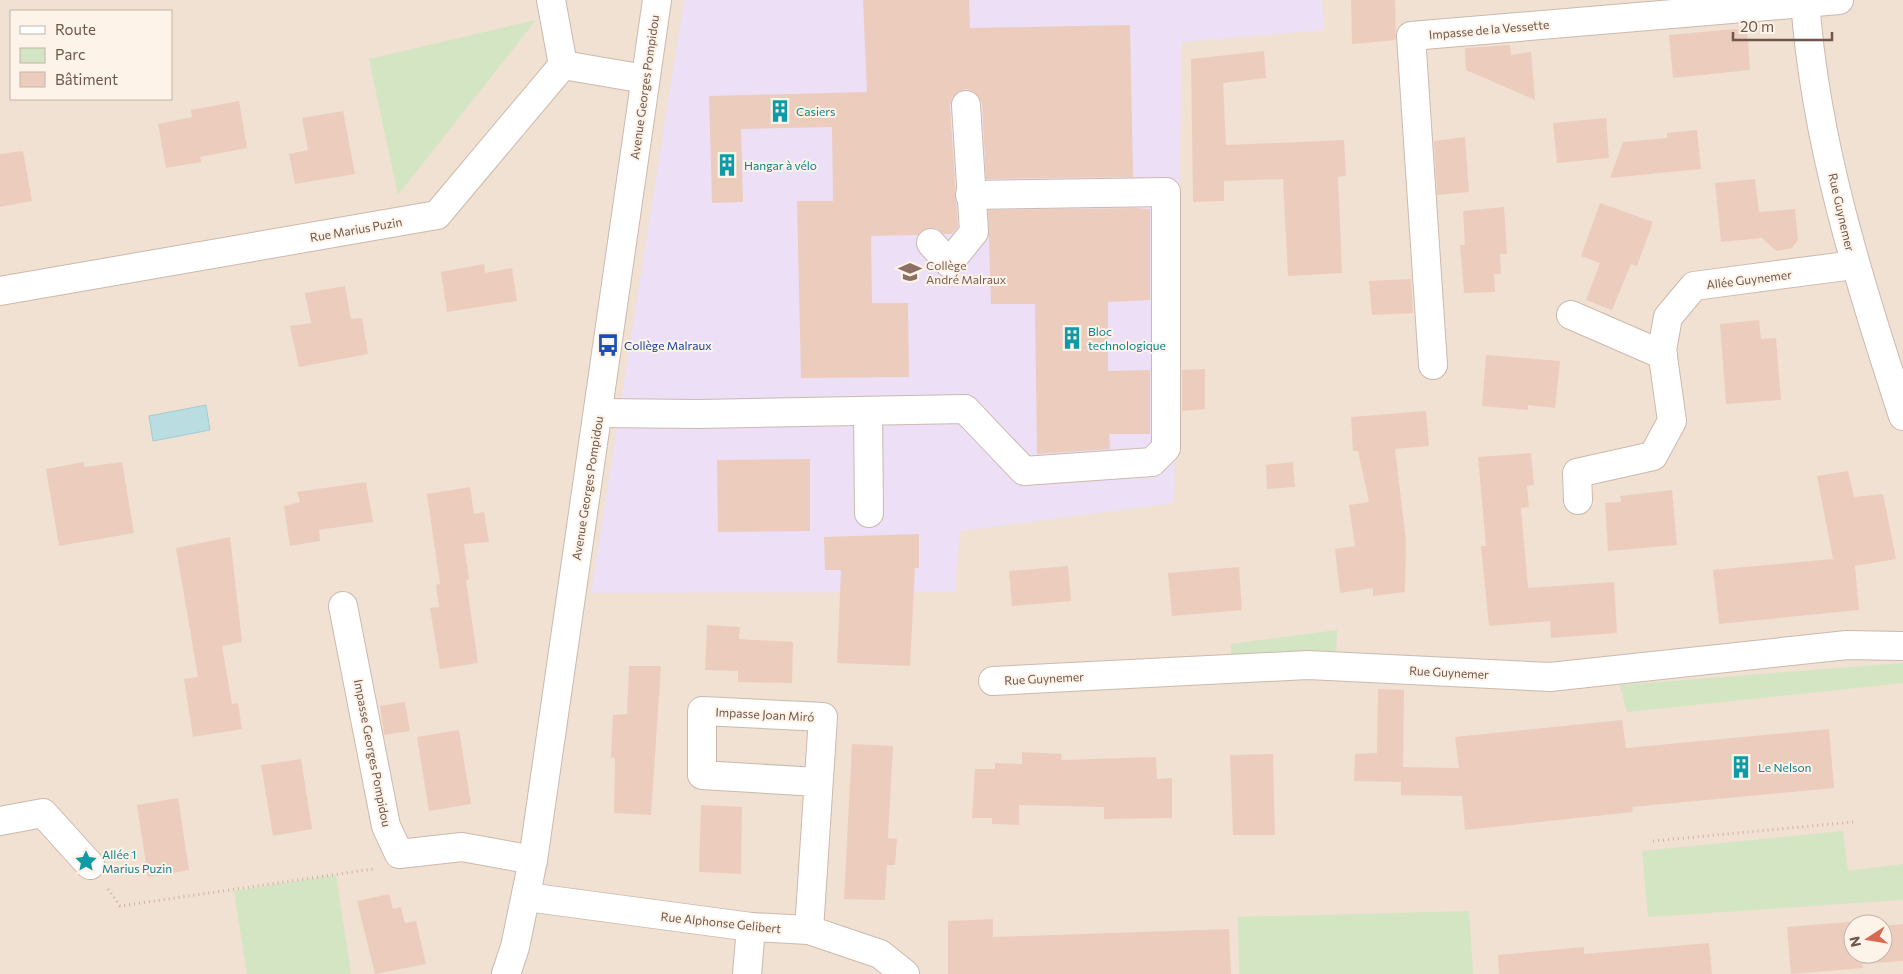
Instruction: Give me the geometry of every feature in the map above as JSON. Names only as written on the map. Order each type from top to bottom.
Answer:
[{"type":"street","points":[[551,0],[563,65],[645,79]]},
{"type":"street","name":"Avenue Georges Pompidou","points":[[506,974],[527,897],[533,860],[599,413],[657,0]]},
{"type":"street","points":[[1805,1],[1839,0]]},
{"type":"street","name":"Rue Guynemer","points":[[1805,1],[1819,115],[1854,265],[1903,416]]},
{"type":"street","name":"Impasse de la Vessette","points":[[1433,365],[1411,36],[1805,1]]},
{"type":"street","name":"Rue Marius Puzin","points":[[0,291],[437,215],[563,65]]},
{"type":"street","points":[[931,243],[949,263],[974,232],[970,195],[966,105]]},
{"type":"street","points":[[599,413],[699,414],[965,409],[1024,471],[1152,462],[1166,448],[1166,192],[970,195]]},
{"type":"street","name":"Allée Guynemer","points":[[1578,500],[1577,473],[1653,456],[1672,420],[1663,355],[1668,317],[1694,286],[1854,265]]},
{"type":"street","points":[[1570,315],[1663,355]]},
{"type":"street","points":[[868,411],[869,513]]},
{"type":"street","name":"Impasse Georges Pompidou","points":[[343,606],[386,826],[399,854]]},
{"type":"street","name":"Rue Guynemer","points":[[993,681],[1308,665],[1550,677],[1847,645],[1903,646]]},
{"type":"street","name":"Impasse Joan Miró","points":[[808,930],[823,717],[702,711],[702,775],[817,782]]},
{"type":"street","points":[[0,821],[43,813],[90,865]]},
{"type":"street","points":[[399,854],[462,847],[533,860]]},
{"type":"street","name":"Rue Alphonse Gelibert","points":[[527,897],[751,927],[808,930],[880,954],[905,974]]},
{"type":"street","points":[[748,974],[751,927]]},
{"type":"path","points":[[1653,842],[1853,822]]},
{"type":"path","points":[[90,865],[120,906],[377,869],[399,854]]},
{"type":"shaded area","points":[[0,0],[1903,0],[1903,974],[0,974]]},
{"type":"shaded area","name":"Collège André Malraux","points":[[684,0],[1322,0],[1324,30],[1182,42],[1174,503],[960,531],[955,592],[591,593]]},
{"type":"green space","points":[[536,20],[398,195],[369,59]]},
{"type":"green space","points":[[1337,630],[1336,652],[1231,655],[1231,644]]},
{"type":"green space","points":[[1903,663],[1903,683],[1627,712],[1620,685]]},
{"type":"green space","points":[[1843,831],[1848,871],[1903,864],[1903,900],[1648,917],[1642,851]]},
{"type":"green space","points":[[336,875],[351,974],[247,974],[234,891]]},
{"type":"green space","points":[[1469,911],[1473,974],[1239,974],[1238,917]]},
{"type":"water","points":[[206,405],[210,430],[153,441],[149,416]]},
{"type":"building","points":[[863,0],[969,0],[970,28],[1130,25],[1133,177],[986,179],[982,104],[979,97],[973,91],[966,89],[958,92],[952,98],[950,106],[958,227],[952,234],[944,234],[936,228],[928,228],[918,235],[871,236],[872,303],[908,303],[909,377],[801,378],[797,201],[833,201],[832,127],[741,129],[743,202],[712,203],[709,96],[867,92]]},
{"type":"building","points":[[1351,0],[1395,0],[1396,40],[1352,44]]},
{"type":"building","points":[[1747,29],[1750,70],[1673,78],[1669,35]]},
{"type":"building","points":[[1510,45],[1511,55],[1531,52],[1535,100],[1466,70],[1465,48]]},
{"type":"building","points":[[1264,51],[1266,78],[1223,83],[1226,145],[1344,140],[1346,176],[1338,177],[1342,273],[1288,276],[1283,179],[1224,181],[1224,201],[1193,202],[1191,59]]},
{"type":"building","points":[[239,101],[247,148],[200,157],[201,162],[166,168],[158,124],[192,117],[191,110]]},
{"type":"building","points":[[343,111],[355,174],[295,184],[289,154],[308,150],[302,118]]},
{"type":"building","points":[[1606,118],[1609,158],[1557,163],[1553,123]]},
{"type":"building","points":[[1697,130],[1701,169],[1610,178],[1623,142],[1667,138],[1667,133]]},
{"type":"building","points":[[1465,137],[1469,192],[1437,195],[1434,141]]},
{"type":"building","points":[[23,151],[32,201],[0,207],[0,154]]},
{"type":"building","points":[[1755,179],[1759,212],[1795,209],[1798,240],[1792,248],[1776,251],[1762,238],[1721,242],[1715,183]]},
{"type":"building","points":[[1600,203],[1653,222],[1637,266],[1631,264],[1612,310],[1586,300],[1600,263],[1581,256]]},
{"type":"building","points":[[1504,207],[1507,254],[1500,254],[1501,274],[1494,274],[1495,292],[1464,293],[1460,245],[1465,245],[1463,211]]},
{"type":"building","name":"Bloc technologique","points":[[1150,209],[1150,300],[1108,302],[1108,371],[1150,370],[1150,434],[1109,434],[1110,449],[1037,454],[1035,304],[991,304],[988,210]]},
{"type":"building","points":[[484,264],[485,273],[512,268],[517,301],[447,312],[441,272]]},
{"type":"building","points":[[1411,279],[1413,313],[1372,315],[1369,281]]},
{"type":"building","points":[[345,286],[351,319],[362,318],[368,354],[299,367],[290,326],[311,323],[305,293]]},
{"type":"building","points":[[1759,320],[1761,339],[1776,338],[1781,400],[1726,404],[1720,324]]},
{"type":"building","points":[[1486,355],[1560,361],[1555,408],[1528,405],[1528,410],[1482,406]]},
{"type":"building","points":[[1205,369],[1205,409],[1182,411],[1182,370]]},
{"type":"building","points":[[1426,411],[1429,446],[1395,449],[1406,541],[1405,592],[1373,596],[1373,588],[1340,593],[1335,549],[1355,546],[1349,505],[1369,502],[1358,451],[1353,451],[1351,417]]},
{"type":"building","points":[[1531,453],[1534,485],[1527,486],[1529,507],[1521,508],[1528,588],[1614,582],[1617,633],[1551,638],[1550,621],[1489,626],[1481,546],[1486,546],[1478,457]]},
{"type":"building","points":[[810,459],[810,531],[718,532],[717,460]]},
{"type":"building","points":[[84,462],[84,467],[122,462],[134,533],[59,546],[46,469]]},
{"type":"building","points":[[1293,462],[1295,487],[1267,489],[1266,465]]},
{"type":"building","points":[[1848,471],[1854,497],[1883,494],[1896,559],[1855,566],[1859,610],[1719,624],[1713,570],[1833,559],[1817,476]]},
{"type":"building","points":[[366,482],[373,522],[319,530],[320,541],[290,546],[284,506],[300,502],[297,492]]},
{"type":"building","points":[[470,487],[474,514],[484,512],[489,542],[464,544],[469,579],[466,580],[478,663],[440,669],[430,608],[439,607],[436,585],[440,584],[427,494]]},
{"type":"building","points":[[1672,490],[1677,545],[1608,551],[1605,503],[1621,502],[1620,496]]},
{"type":"building","points":[[919,534],[919,568],[915,568],[910,666],[837,663],[841,570],[825,570],[824,537]]},
{"type":"building","points":[[230,537],[242,642],[222,646],[232,704],[238,703],[242,729],[193,737],[184,679],[198,677],[176,548]]},
{"type":"building","points":[[1068,566],[1071,601],[1012,606],[1009,571]]},
{"type":"building","points":[[1239,567],[1242,610],[1172,616],[1168,573]]},
{"type":"building","points":[[707,625],[740,627],[739,639],[793,642],[792,683],[738,682],[738,671],[705,670]]},
{"type":"building","points":[[629,666],[661,666],[651,815],[614,813],[615,758],[611,758],[613,715],[627,714]]},
{"type":"building","points":[[1378,689],[1404,690],[1403,767],[1459,768],[1455,737],[1622,720],[1626,748],[1829,729],[1834,788],[1632,807],[1633,812],[1465,830],[1462,796],[1401,795],[1401,782],[1354,781],[1355,754],[1377,753]]},
{"type":"building","points":[[405,702],[410,731],[384,735],[380,706]]},
{"type":"building","points":[[459,730],[471,804],[429,811],[417,737]]},
{"type":"building","points":[[852,744],[893,746],[888,838],[897,839],[895,865],[887,865],[885,900],[844,899]]},
{"type":"building","points":[[1022,752],[1062,754],[1061,760],[1156,757],[1157,779],[1172,778],[1172,818],[1104,819],[1104,807],[1019,805],[1019,825],[992,824],[992,818],[972,818],[975,769],[995,769],[995,763],[1022,764]]},
{"type":"building","points":[[1273,754],[1275,835],[1233,835],[1230,755]]},
{"type":"building","points":[[301,759],[312,829],[273,836],[261,765]]},
{"type":"building","points":[[178,798],[189,870],[148,877],[137,805]]},
{"type":"building","points":[[701,805],[742,807],[741,874],[699,872]]},
{"type":"building","points":[[389,894],[393,909],[401,907],[405,923],[416,921],[426,964],[375,974],[357,901]]},
{"type":"building","points":[[993,919],[993,937],[1229,929],[1231,974],[948,974],[948,921]]},
{"type":"building","points":[[1843,922],[1843,964],[1862,964],[1863,968],[1791,974],[1787,927]]},
{"type":"building","points":[[1903,924],[1903,961],[1893,962],[1893,925]]},
{"type":"building","points":[[1709,943],[1712,974],[1499,974],[1498,955],[1584,947],[1584,954]]},
{"type":"place","name":"Casiers","points":[[780,111]]},
{"type":"place","name":"Hangar à vélo","points":[[727,165]]},
{"type":"place","name":"Collège André Malraux","points":[[910,272]]},
{"type":"place","name":"Bloc technologique","points":[[1072,338]]},
{"type":"place","name":"Collège Malraux","points":[[608,345]]},
{"type":"place","name":"Le Nelson","points":[[1741,767]]},
{"type":"place","name":"Allée 1 Marius Puzin","points":[[86,861]]}]
